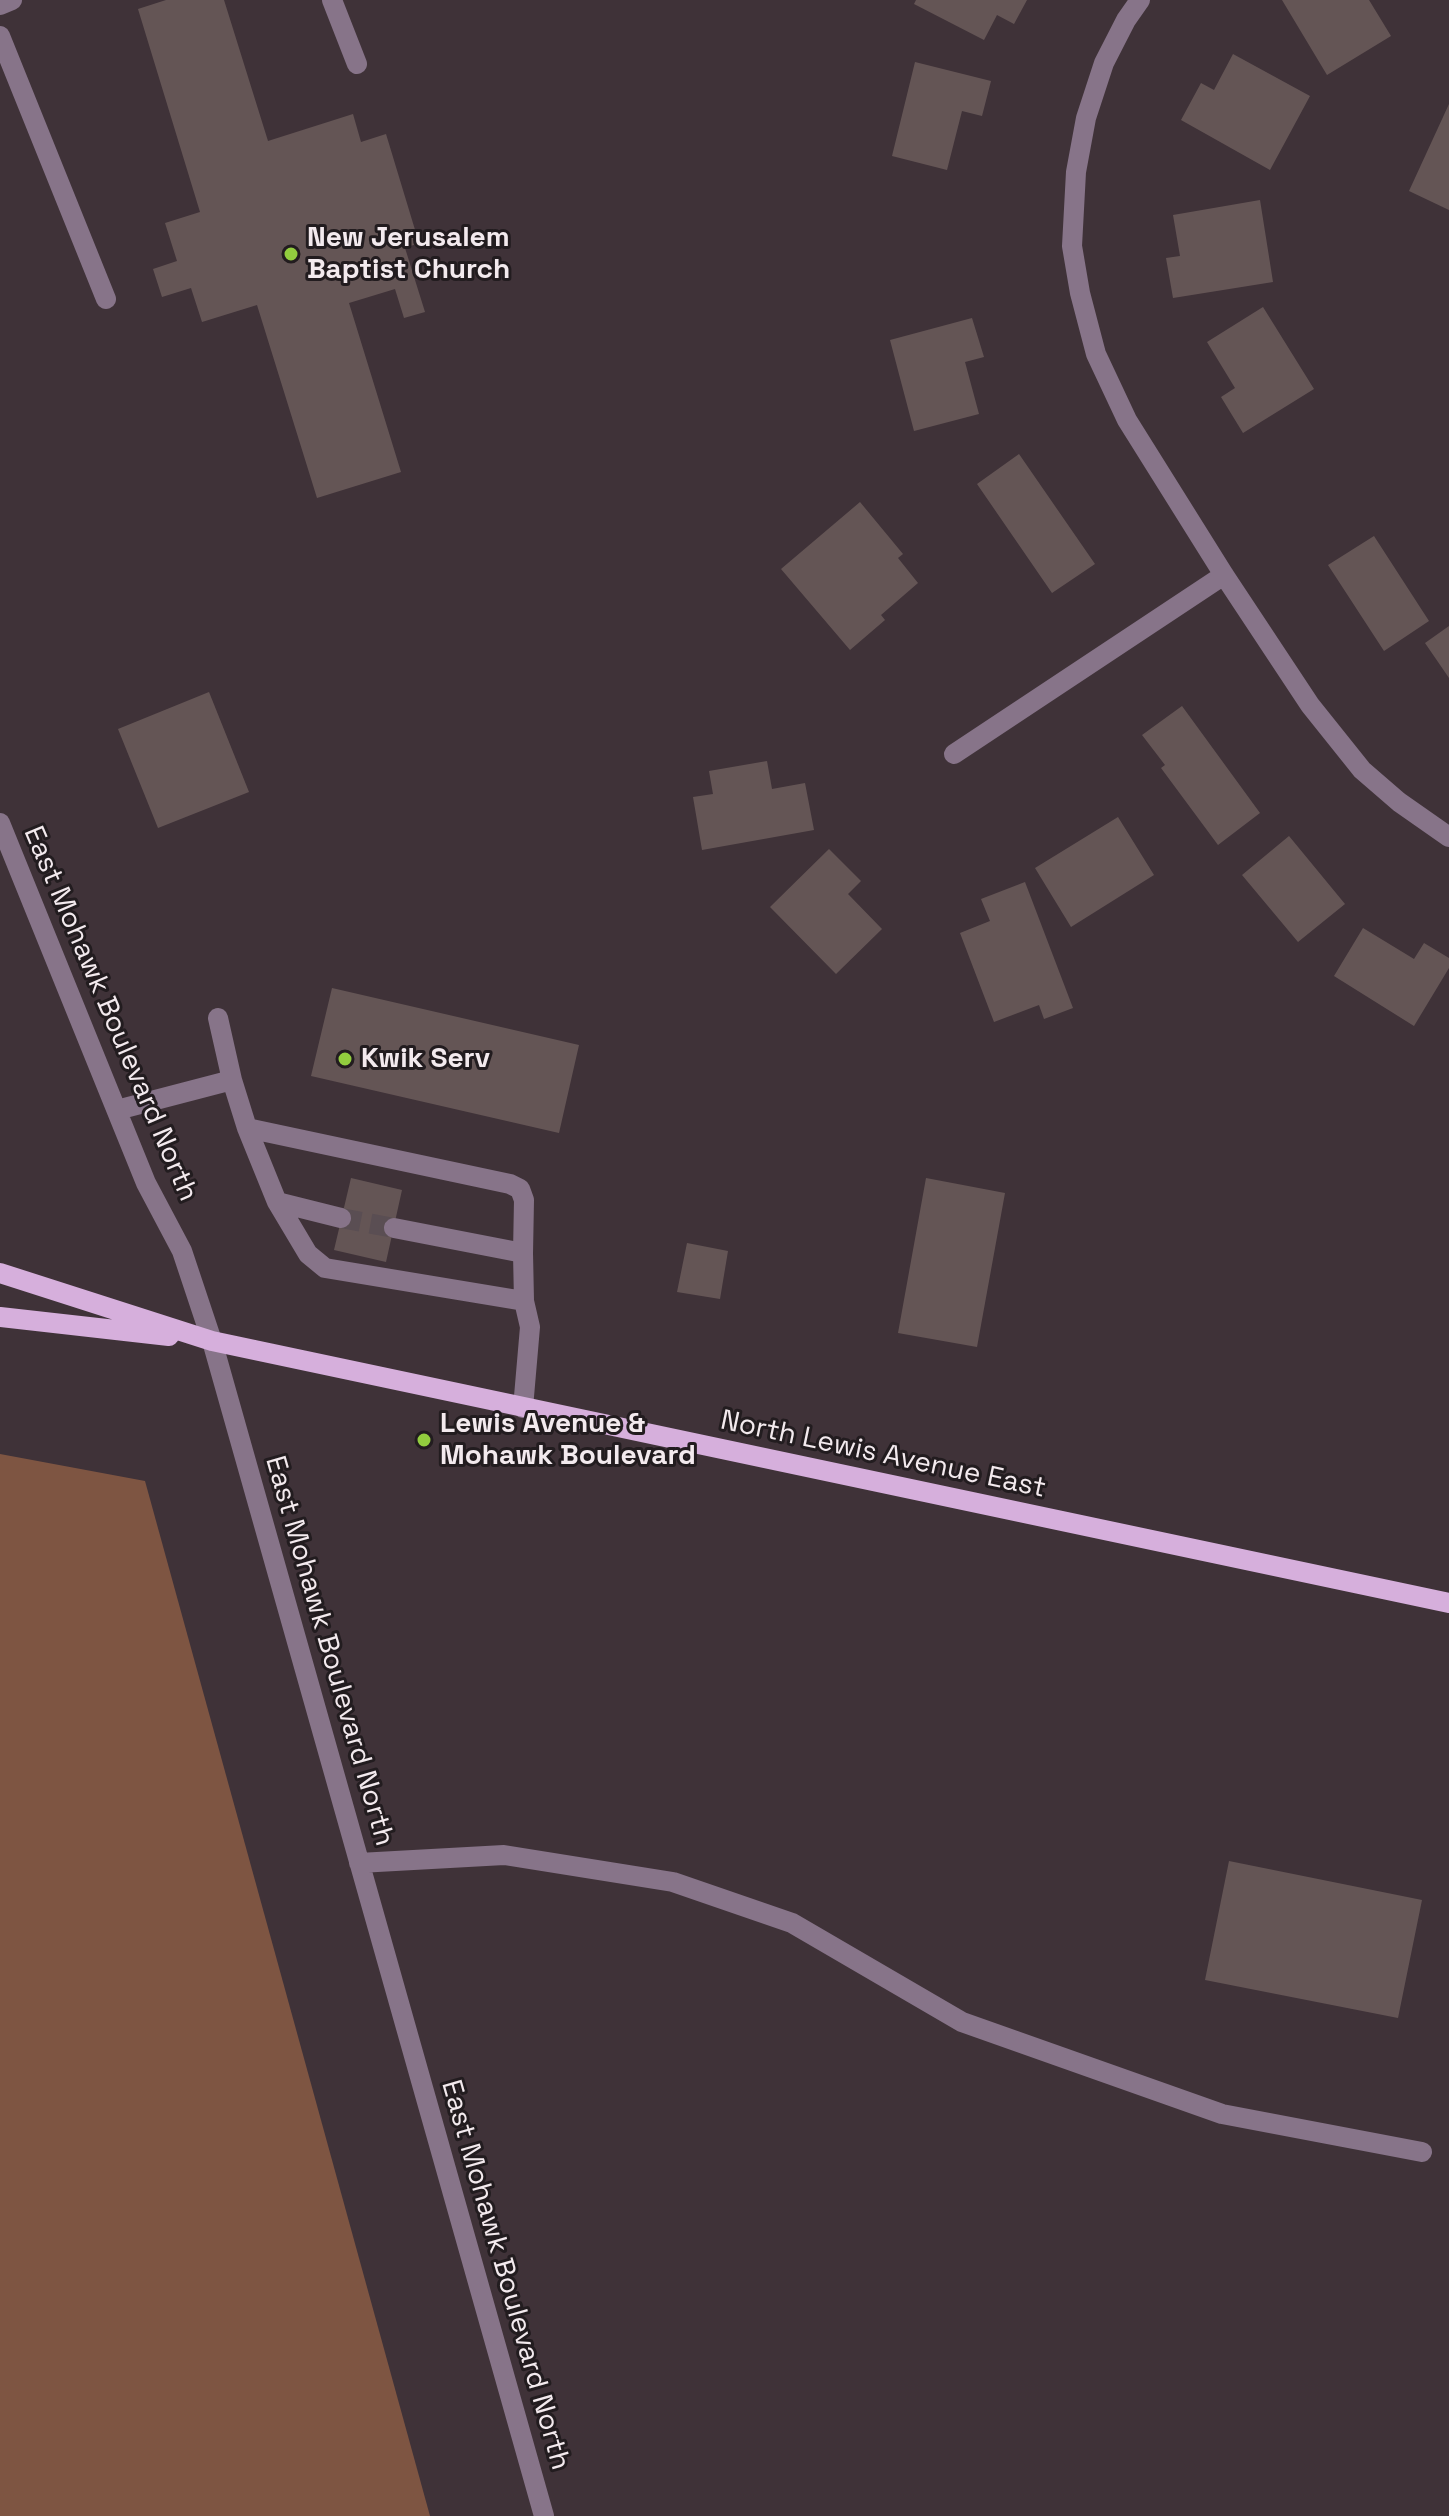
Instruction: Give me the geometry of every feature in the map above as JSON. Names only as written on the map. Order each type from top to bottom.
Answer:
[{"type":"main road","name":"North Lewis Avenue East","points":[[0,1273],[212,1341],[1449,1603]]},
{"type":"main road","name":"North Lewis Avenue East","points":[[0,1317],[212,1341]]},
{"type":"street","points":[[0,5],[12,0]]},
{"type":"street","points":[[332,0],[357,64]]},
{"type":"street","points":[[1140,0],[1104,63],[1086,118],[1076,172],[1072,246],[1096,354],[1127,420],[1310,705],[1362,770],[1399,802],[1449,837]]},
{"type":"street","points":[[0,36],[106,299]]},
{"type":"street","points":[[954,754],[1224,575]]},
{"type":"street","name":"East Mohawk Boulevard North","points":[[0,823],[146,1183],[182,1251],[212,1341],[544,2516]]},
{"type":"street","points":[[218,1018],[247,1128],[277,1202],[308,1254],[325,1268],[524,1301]]},
{"type":"street","points":[[117,1110],[232,1080]]},
{"type":"street","points":[[247,1128],[510,1184],[520,1189],[524,1200],[524,1301],[530,1327],[523,1408]]},
{"type":"street","points":[[277,1202],[341,1218]]},
{"type":"street","points":[[394,1228],[523,1253]]},
{"type":"street","points":[[359,1863],[504,1855],[673,1882],[792,1923],[962,2022],[1222,2114],[1422,2152]]},
{"type":"shaded area","points":[[0,1454],[145,1481],[430,2516],[0,2516]]},
{"type":"building","name":"New Jerusalem Baptist Church","points":[[166,0],[224,0],[268,141],[353,114],[361,142],[386,134],[419,243],[405,248],[425,312],[404,318],[395,289],[349,303],[401,472],[317,498],[257,305],[202,322],[191,288],[162,297],[153,269],[177,261],[165,223],[200,212],[138,9]]},
{"type":"building","points":[[916,0],[1027,0],[1014,24],[997,15],[984,40],[914,4]]},
{"type":"building","points":[[1282,0],[1369,0],[1391,36],[1327,75]]},
{"type":"building","points":[[1233,54],[1310,96],[1270,170],[1181,120],[1201,83],[1214,90]]},
{"type":"building","points":[[915,62],[991,81],[982,116],[962,111],[947,170],[892,156]]},
{"type":"building","points":[[1449,104],[1449,210],[1409,191]]},
{"type":"building","points":[[1260,200],[1273,282],[1173,298],[1166,258],[1180,256],[1173,215]]},
{"type":"building","points":[[1263,307],[1314,389],[1243,433],[1221,397],[1235,388],[1207,342]]},
{"type":"building","points":[[972,318],[984,357],[965,362],[979,414],[914,431],[890,340]]},
{"type":"building","points":[[1019,454],[1095,564],[1052,593],[977,484]]},
{"type":"building","points":[[860,502],[903,554],[898,558],[918,583],[881,615],[885,620],[850,650],[781,569]]},
{"type":"building","points":[[1374,536],[1429,621],[1384,651],[1328,565]]},
{"type":"building","points":[[1449,626],[1449,678],[1425,643]]},
{"type":"building","points":[[209,692],[249,792],[158,828],[118,729]]},
{"type":"building","points":[[1182,706],[1260,813],[1218,845],[1161,768],[1165,765],[1142,735]]},
{"type":"building","points":[[767,761],[772,789],[805,783],[814,830],[702,850],[693,797],[713,794],[709,771]]},
{"type":"building","points":[[1118,817],[1154,875],[1071,927],[1035,868]]},
{"type":"building","points":[[1289,836],[1345,904],[1298,942],[1242,875]]},
{"type":"building","points":[[829,849],[861,881],[848,894],[882,929],[836,974],[770,907]]},
{"type":"building","points":[[1025,882],[1073,1008],[1044,1019],[1039,1005],[994,1022],[960,933],[990,921],[981,899]]},
{"type":"building","points":[[1363,928],[1414,959],[1424,943],[1449,958],[1449,968],[1414,1026],[1334,976]]},
{"type":"building","points":[[332,988],[579,1045],[559,1133],[311,1076]]},
{"type":"building","points":[[351,1178],[402,1190],[386,1262],[334,1250]]},
{"type":"building","points":[[926,1178],[1005,1193],[977,1347],[898,1333]]},
{"type":"building","points":[[687,1243],[728,1251],[720,1299],[677,1292]]},
{"type":"building","points":[[1229,1861],[1422,1900],[1398,2018],[1205,1980]]},
{"type":"tunnel","points":[[341,1218],[394,1228]]},
{"type":"place","name":"New Jerusalem Baptist Church","points":[[291,254]]},
{"type":"place","name":"Kwik Serv","points":[[345,1059]]},
{"type":"place","name":"Lewis Avenue & Mohawk Boulevard","points":[[424,1440]]}]
